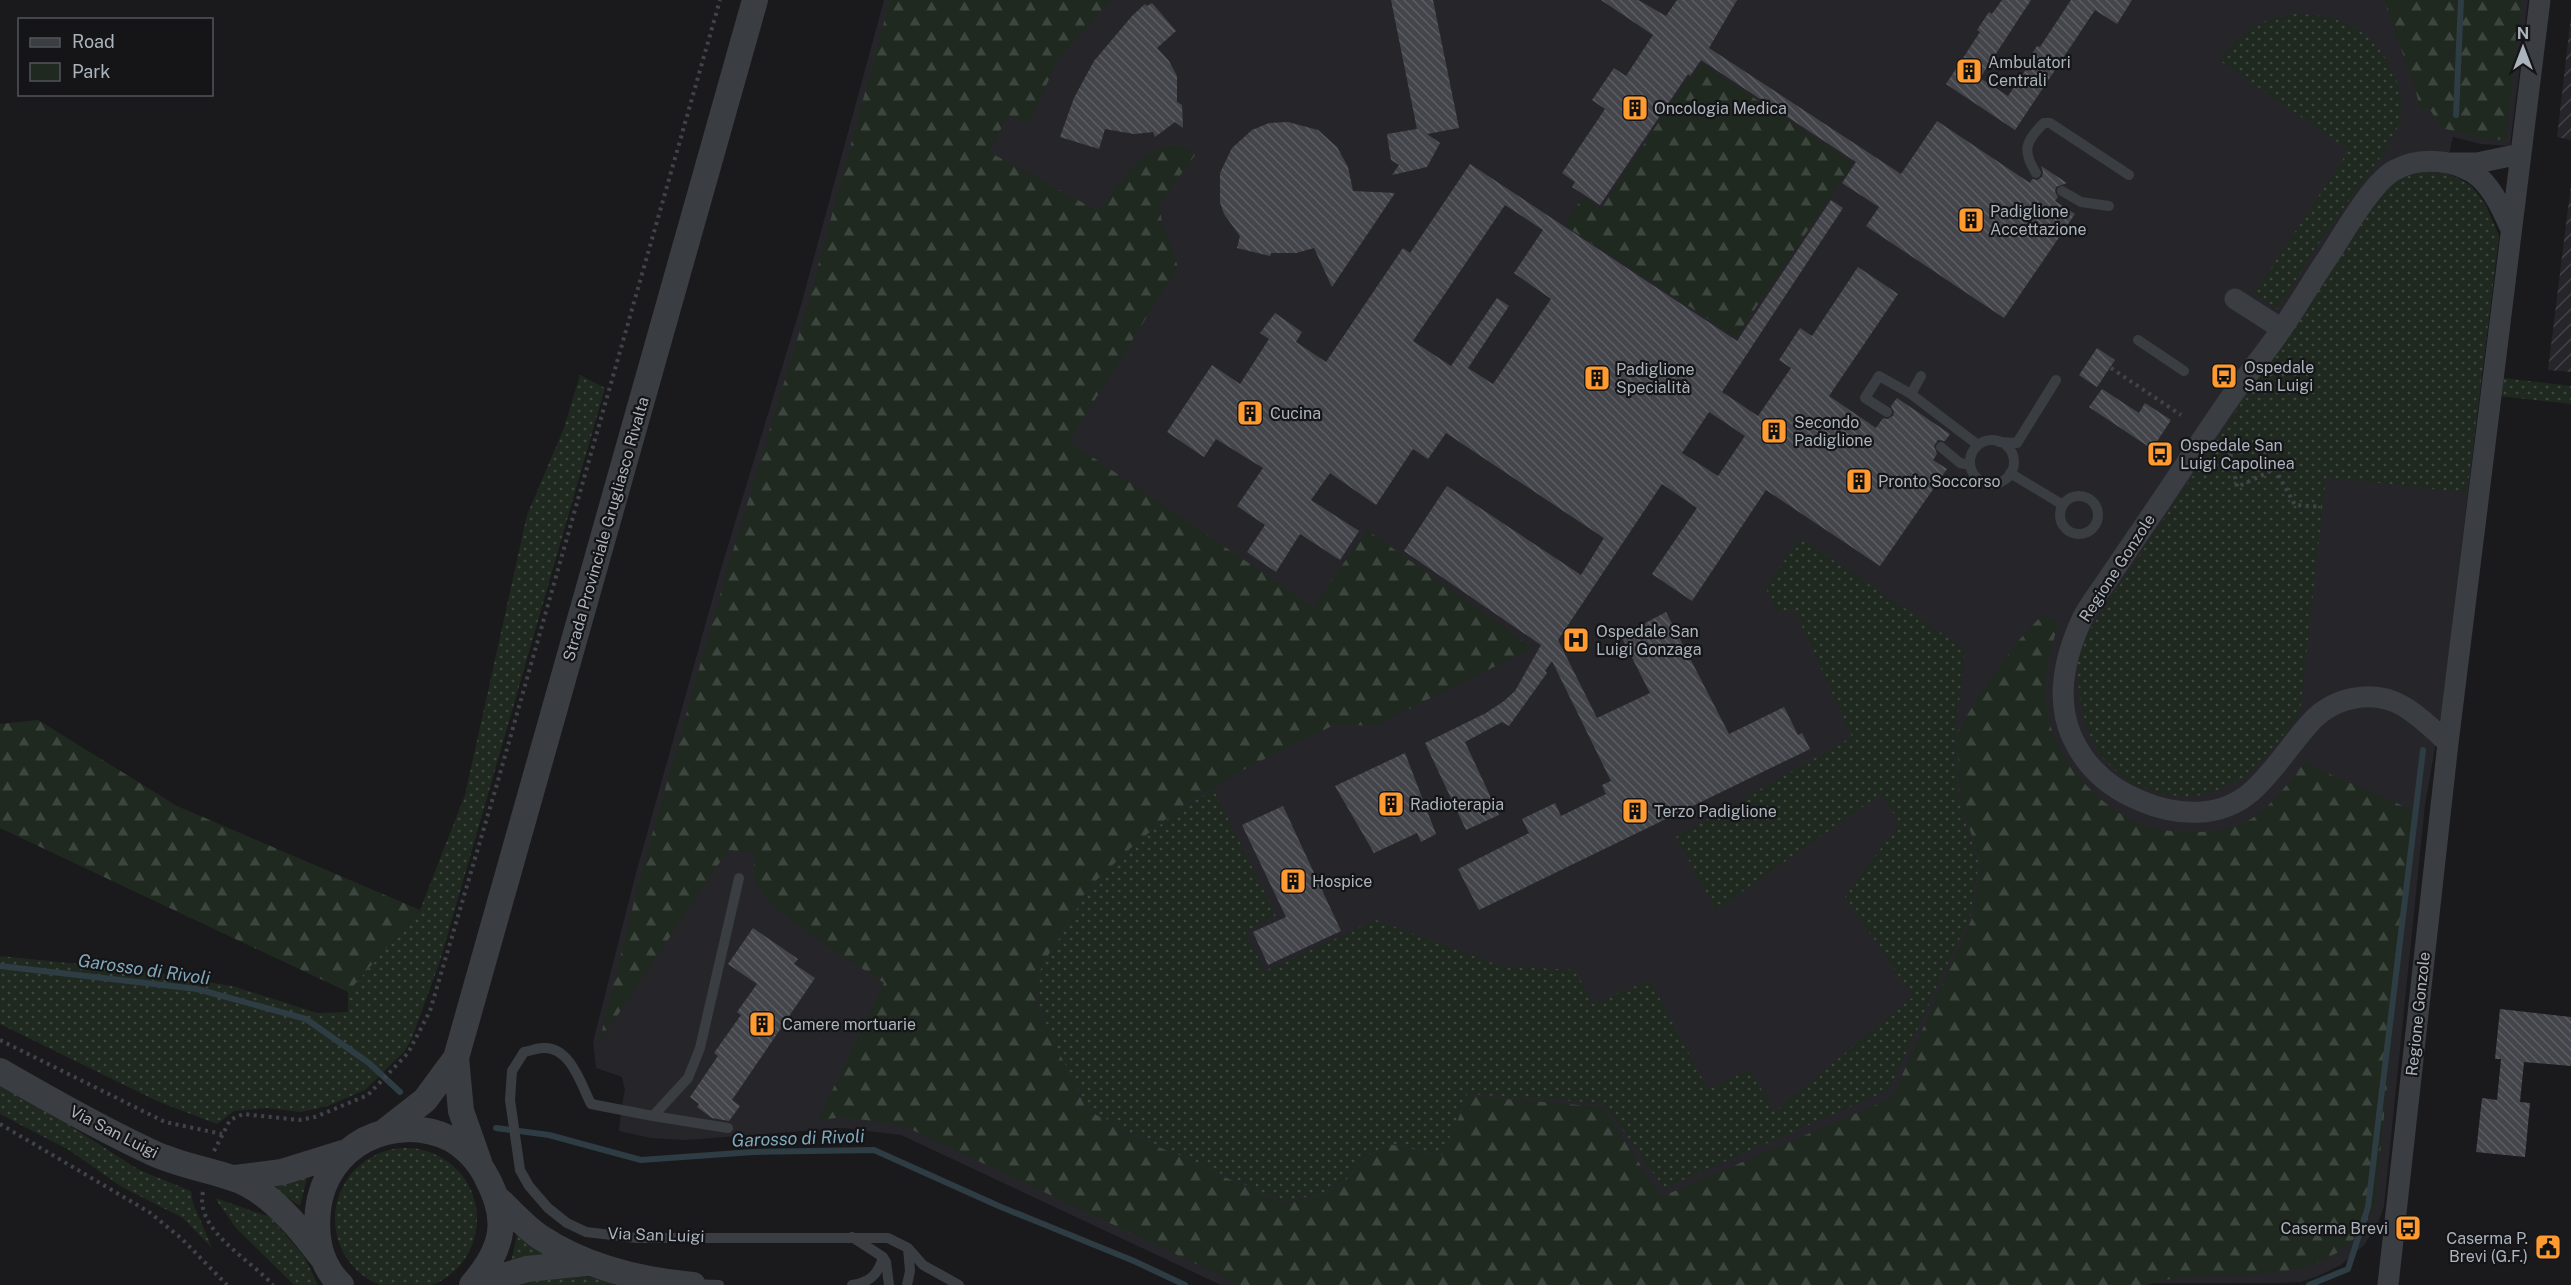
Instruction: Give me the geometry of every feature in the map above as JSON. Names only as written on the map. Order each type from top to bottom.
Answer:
[{"type":"street","name":"Strada Provinciale Grugliasco Rivalta","points":[[384,1132],[425,1100],[456,1058],[755,0]]},
{"type":"street","name":"Regione Gonzole","points":[[2388,1285],[2448,743],[2510,227],[2540,0]]},
{"type":"street","name":"Regione Gonzole","points":[[2448,743],[2401,705],[2376,699],[2347,699],[2320,713],[2250,793],[2229,805],[2206,812],[2184,813],[2154,807],[2129,796],[2103,780],[2073,741],[2063,706],[2063,682],[2067,659],[2083,617],[2231,396],[2282,330],[2372,193],[2392,170],[2419,161],[2477,163],[2520,154]]},
{"type":"street","name":"Regione Gonzole","points":[[2449,163],[2479,177],[2497,199],[2510,227]]},
{"type":"street","points":[[2235,298],[2282,330]]},
{"type":"street","name":"Strada Provinciale Grugliasco Rivalta","points":[[456,1058],[461,1111],[480,1163],[499,1200]]},
{"type":"street","name":"Via San Luigi","points":[[0,1071],[154,1154],[235,1178],[287,1214],[341,1285]]},
{"type":"street","points":[[322,1258],[316,1230],[319,1197],[343,1154],[362,1140],[384,1132],[422,1131],[452,1139],[480,1163]]},
{"type":"street","name":"Via San Luigi","points":[[235,1178],[282,1172],[343,1154]]},
{"type":"street","points":[[499,1200],[539,1237],[586,1263],[636,1276],[688,1285]]},
{"type":"street","points":[[472,1285],[486,1269],[496,1249],[501,1224],[499,1200]]},
{"type":"street","points":[[472,1285],[528,1269],[586,1263]]},
{"type":"lane","points":[[2036,173],[2028,161],[2026,148],[2034,133],[2044,123],[2050,123],[2129,175]]},
{"type":"lane","points":[[2062,191],[2081,202],[2109,206]]},
{"type":"lane","points":[[2138,340],[2184,370]]},
{"type":"lane","points":[[1887,412],[1865,398],[1879,376],[1911,394],[1978,445]]},
{"type":"lane","points":[[1911,394],[1921,376]]},
{"type":"lane","points":[[1999,442],[2009,449],[2013,467],[2010,473],[1998,483],[1983,482],[1977,478],[1970,465],[1972,451],[1978,445],[1992,440],[2017,443],[2056,380]]},
{"type":"lane","points":[[1941,447],[1960,463],[1970,465]]},
{"type":"lane","points":[[2010,473],[2063,505]]},
{"type":"lane","points":[[652,1116],[688,1078],[700,1048],[739,878]]},
{"type":"lane","name":"Via San Luigi","points":[[652,1116],[591,1104],[571,1064],[561,1053],[545,1047],[524,1052],[512,1071],[510,1100],[520,1170],[529,1186],[548,1208],[586,1232],[637,1238],[888,1238],[908,1248],[922,1265],[959,1285]]},
{"type":"lane","points":[[652,1116],[728,1128]]},
{"type":"lane","points":[[852,1237],[883,1257],[886,1262],[889,1285]]},
{"type":"lane","points":[[907,1285],[910,1271],[908,1248]]},
{"type":"lane","points":[[852,1285],[864,1283],[875,1276],[883,1257]]},
{"type":"lane","points":[[688,1285],[719,1285]]},
{"type":"path","points":[[212,1156],[231,1120],[243,1114],[299,1120],[315,1117],[368,1095],[394,1070],[418,1037],[430,1011],[447,960],[720,0]]},
{"type":"path","points":[[2111,368],[2181,415]]},
{"type":"path","points":[[2217,439],[2226,445],[2230,452],[2237,487],[2275,469],[2295,504],[2322,507]]},
{"type":"path","points":[[0,1040],[165,1122],[222,1134]]},
{"type":"path","points":[[0,1125],[149,1212],[182,1239],[227,1285]]},
{"type":"path","points":[[205,1187],[202,1206],[208,1224],[273,1285]]},
{"type":"shaded area","name":"Ospedale San Luigi Gonzaga","points":[[884,0],[2528,0],[2510,146],[2481,144],[2453,137],[2445,172],[2470,185],[2485,203],[2499,236],[2442,708],[2425,805],[2384,1206],[2378,1223],[2364,1245],[2341,1265],[2316,1277],[2300,1282],[2276,1283],[1221,1285],[901,1135],[844,1128],[686,1140],[651,1138],[619,1131],[625,1090],[622,1077],[596,1068],[593,1042],[636,873],[720,572],[801,305]]},
{"type":"shaded area","points":[[2571,16],[2571,140],[2557,137]]},
{"type":"shaded area","points":[[2571,184],[2571,372],[2548,370]]},
{"type":"green space","points":[[890,0],[1111,0],[1058,59],[1029,124],[1008,115],[989,152],[1098,211],[1132,168],[1155,151],[1166,146],[1179,146],[1195,155],[1159,204],[1162,222],[1178,267],[1069,441],[1313,607],[1367,530],[1532,648],[1374,726],[1336,724],[1250,766],[1185,804],[1136,843],[1088,888],[1037,974],[1037,1006],[1086,1109],[1128,1133],[1279,1202],[1317,1197],[1347,1181],[1365,1159],[1389,1144],[1442,1157],[1468,1096],[1603,1107],[1661,1197],[1892,1098],[1973,916],[1981,863],[1959,797],[1958,731],[1981,692],[2020,639],[2042,615],[2059,623],[2049,656],[2045,689],[2047,712],[2060,749],[2085,784],[2100,799],[2135,821],[2153,828],[2181,832],[2212,831],[2239,825],[2266,807],[2304,763],[2415,811],[2375,1204],[2361,1230],[2343,1249],[2320,1261],[2295,1269],[2240,1275],[2183,1277],[2147,1285],[1241,1285],[904,1126],[845,1117],[818,1120],[884,983],[796,924],[766,897],[754,876],[755,853],[728,850],[599,1043],[641,874],[726,574],[807,307]]},
{"type":"green space","points":[[2384,0],[2522,0],[2505,140],[2482,138],[2442,128],[2429,108],[2420,109],[2416,91]]},
{"type":"green space","points":[[2295,14],[2313,15],[2343,22],[2368,37],[2387,61],[2395,77],[2401,97],[2402,112],[2397,128],[2381,157],[2322,238],[2278,309],[2254,294],[2349,150],[2219,60],[2243,34],[2252,28],[2271,19]]},
{"type":"green space","points":[[1701,63],[1853,163],[1736,337],[1564,225],[1583,197],[1601,209],[1688,78],[1691,79]]},
{"type":"green space","points":[[2420,172],[2452,176],[2472,188],[2486,207],[2499,236],[2467,493],[2326,477],[2300,713],[2267,756],[2243,778],[2215,791],[2193,797],[2166,795],[2136,785],[2118,773],[2099,754],[2087,728],[2080,700],[2076,658],[2087,634],[2379,197],[2398,180]]},
{"type":"green space","points":[[580,375],[605,388],[440,961],[412,1038],[404,1052],[365,1090],[328,1106],[301,1112],[267,1108],[234,1111],[217,1124],[157,1101],[0,1024],[0,956],[148,971],[236,987],[317,1013],[348,1012],[348,992],[420,910],[465,795],[527,515],[564,428]]},
{"type":"green space","points":[[2503,378],[2571,386],[2571,404],[2499,396]]},
{"type":"green space","points":[[1800,538],[1965,649],[1956,730],[1957,797],[1979,864],[1970,916],[1889,1090],[1664,1188],[1604,1103],[1467,1094],[1442,1156],[1389,1143],[1364,1158],[1346,1180],[1316,1196],[1279,1200],[1129,1132],[1088,1108],[1058,1050],[1039,1006],[1038,974],[1089,889],[1137,843],[1186,805],[1214,790],[1276,916],[1245,932],[1265,971],[1376,920],[1501,966],[1575,970],[1593,1004],[1650,980],[1708,1090],[1750,1069],[1774,1112],[1913,997],[1845,896],[1900,823],[1881,794],[1716,910],[1676,837],[1852,737],[1794,608],[1777,612],[1766,588]]},
{"type":"green space","points":[[38,720],[177,806],[420,910],[348,992],[0,828],[0,724]]},
{"type":"green space","points":[[0,1085],[69,1125],[139,1170],[191,1191],[193,1203],[212,1248],[183,1218],[122,1187],[69,1150],[0,1114]]},
{"type":"green space","points":[[406,1148],[420,1150],[445,1160],[465,1180],[475,1205],[477,1219],[475,1233],[465,1258],[445,1278],[426,1286],[386,1286],[367,1278],[347,1258],[337,1233],[335,1219],[337,1205],[347,1180],[367,1160],[392,1150]]},
{"type":"green space","points":[[308,1174],[300,1206],[267,1184]]},
{"type":"green space","points":[[215,1198],[270,1217],[304,1256],[318,1285],[294,1285],[236,1228]]},
{"type":"green space","points":[[517,1235],[546,1256],[511,1262]]},
{"type":"green space","points":[[576,1274],[626,1285],[503,1285]]},
{"type":"building","points":[[1391,0],[1433,0],[1459,128],[1427,134],[1440,143],[1427,167],[1392,175],[1399,165],[1391,160],[1387,134],[1417,129]]},
{"type":"building","points":[[1601,0],[1638,0],[1666,16],[1677,0],[1737,0],[1709,48],[1901,174],[1937,121],[2030,183],[2032,179],[2037,180],[2042,177],[2041,166],[2067,183],[2056,187],[2055,192],[2058,197],[2055,201],[2075,214],[2004,318],[1866,226],[1879,207],[1842,183],[1856,162],[1701,60],[1690,76],[1688,74],[1600,205],[1572,187],[1575,182],[1562,173],[1605,109],[1592,100],[1614,68],[1626,76],[1653,35]]},
{"type":"building","name":"Ambulatori Centrali","points":[[2002,0],[2031,0],[1980,78],[2008,96],[2029,65],[2026,63],[2037,46],[2040,47],[2071,0],[2132,0],[2117,24],[2095,10],[2015,130],[1946,84],[1980,32],[1977,30],[1989,12],[1992,14]]},
{"type":"building","points":[[1152,3],[1176,31],[1157,48],[1169,61],[1177,76],[1177,102],[1182,105],[1183,128],[1175,122],[1155,137],[1153,132],[1134,134],[1105,129],[1099,149],[1060,137],[1074,98],[1094,61],[1132,16],[1145,4],[1147,6]]},
{"type":"building","points":[[1288,122],[1318,130],[1337,147],[1348,167],[1353,191],[1395,193],[1332,287],[1314,248],[1296,253],[1271,253],[1270,256],[1237,248],[1240,236],[1224,214],[1220,202],[1220,173],[1232,148],[1252,130],[1269,123]]},
{"type":"building","points":[[1470,164],[1737,341],[1831,200],[1843,208],[1722,392],[1758,416],[1791,368],[1779,360],[1800,328],[1812,336],[1858,267],[1898,294],[1829,396],[1876,428],[1883,418],[1893,416],[1891,406],[1897,398],[1950,434],[1945,441],[1938,440],[1934,446],[1937,454],[1933,460],[1947,469],[1880,566],[1766,490],[1692,601],[1652,574],[1697,508],[1662,484],[1558,640],[1597,718],[1650,693],[1621,636],[1666,612],[1729,734],[1784,707],[1798,735],[1802,733],[1810,749],[1479,910],[1458,869],[1529,833],[1522,819],[1555,803],[1561,816],[1606,794],[1602,785],[1611,781],[1552,661],[1545,671],[1547,673],[1509,726],[1502,722],[1465,742],[1499,815],[1466,830],[1425,743],[1486,713],[1504,701],[1515,691],[1541,645],[1404,551],[1447,486],[1581,575],[1604,538],[1446,433],[1428,459],[1413,449],[1376,505],[1330,473],[1311,500],[1359,531],[1340,560],[1300,534],[1276,572],[1247,552],[1265,525],[1237,506],[1263,468],[1216,439],[1204,457],[1167,432],[1212,365],[1240,384],[1269,339],[1260,333],[1275,313],[1302,332],[1296,342],[1326,362],[1403,248],[1410,253]],"holes":[[[1505,205],[1543,230],[1514,273],[1551,299],[1493,384],[1468,368],[1509,306],[1497,298],[1451,366],[1413,341]],[[1709,412],[1745,436],[1718,476],[1682,453]]]},
{"type":"building","points":[[2097,348],[2115,360],[2097,387],[2079,375]]},
{"type":"building","points":[[2102,389],[2139,413],[2145,403],[2171,420],[2152,449],[2089,407]]},
{"type":"building","name":"Radioterapia","points":[[1405,753],[1436,834],[1421,842],[1417,833],[1374,853],[1335,786]]},
{"type":"building","name":"Hospice","points":[[1283,806],[1341,931],[1268,965],[1253,932],[1286,917],[1242,825]]},
{"type":"building","name":"Camere mortuarie","points":[[753,928],[798,959],[794,964],[815,978],[732,1100],[740,1106],[729,1121],[712,1118],[697,1107],[699,1104],[690,1097],[718,1056],[714,1053],[741,1015],[737,1012],[757,984],[728,964]]},
{"type":"building","points":[[2500,1009],[2571,1017],[2571,1066],[2524,1062],[2520,1102],[2530,1103],[2525,1157],[2476,1152],[2482,1098],[2497,1100],[2501,1059],[2495,1059]]},
{"type":"waterway","points":[[2456,115],[2461,0]]},
{"type":"waterway","points":[[2309,1285],[2348,1269],[2368,1207],[2423,750]]},
{"type":"waterway","name":"Garosso di Rivoli","points":[[0,966],[197,989],[306,1019],[369,1063],[400,1092]]},
{"type":"waterway","name":"Garosso di Rivoli","points":[[496,1128],[549,1135],[641,1160],[753,1152],[874,1150],[1185,1285]]},
{"type":"place","name":"Ambulatori Centrali","points":[[1969,71]]},
{"type":"place","name":"Oncologia Medica","points":[[1635,108]]},
{"type":"place","name":"Padiglione Accettazione","points":[[1971,220]]},
{"type":"place","name":"Ospedale San Luigi","points":[[2224,376]]},
{"type":"place","name":"Padiglione Specialità","points":[[1597,378]]},
{"type":"place","name":"Cucina","points":[[1250,413]]},
{"type":"place","name":"Secondo Padiglione","points":[[1774,431]]},
{"type":"place","name":"Ospedale San Luigi Capolinea","points":[[2160,454]]},
{"type":"place","name":"Pronto Soccorso","points":[[1859,481]]},
{"type":"place","name":"Ospedale San Luigi Gonzaga","points":[[1576,640]]},
{"type":"place","name":"Radioterapia","points":[[1391,804]]},
{"type":"place","name":"Terzo Padiglione","points":[[1635,811]]},
{"type":"place","name":"Hospice","points":[[1293,881]]},
{"type":"place","name":"Camere mortuarie","points":[[762,1024]]},
{"type":"place","name":"Caserma Brevi","points":[[2408,1228]]},
{"type":"place","name":"Caserma P. Brevi (G.F.)","points":[[2548,1247]]}]
